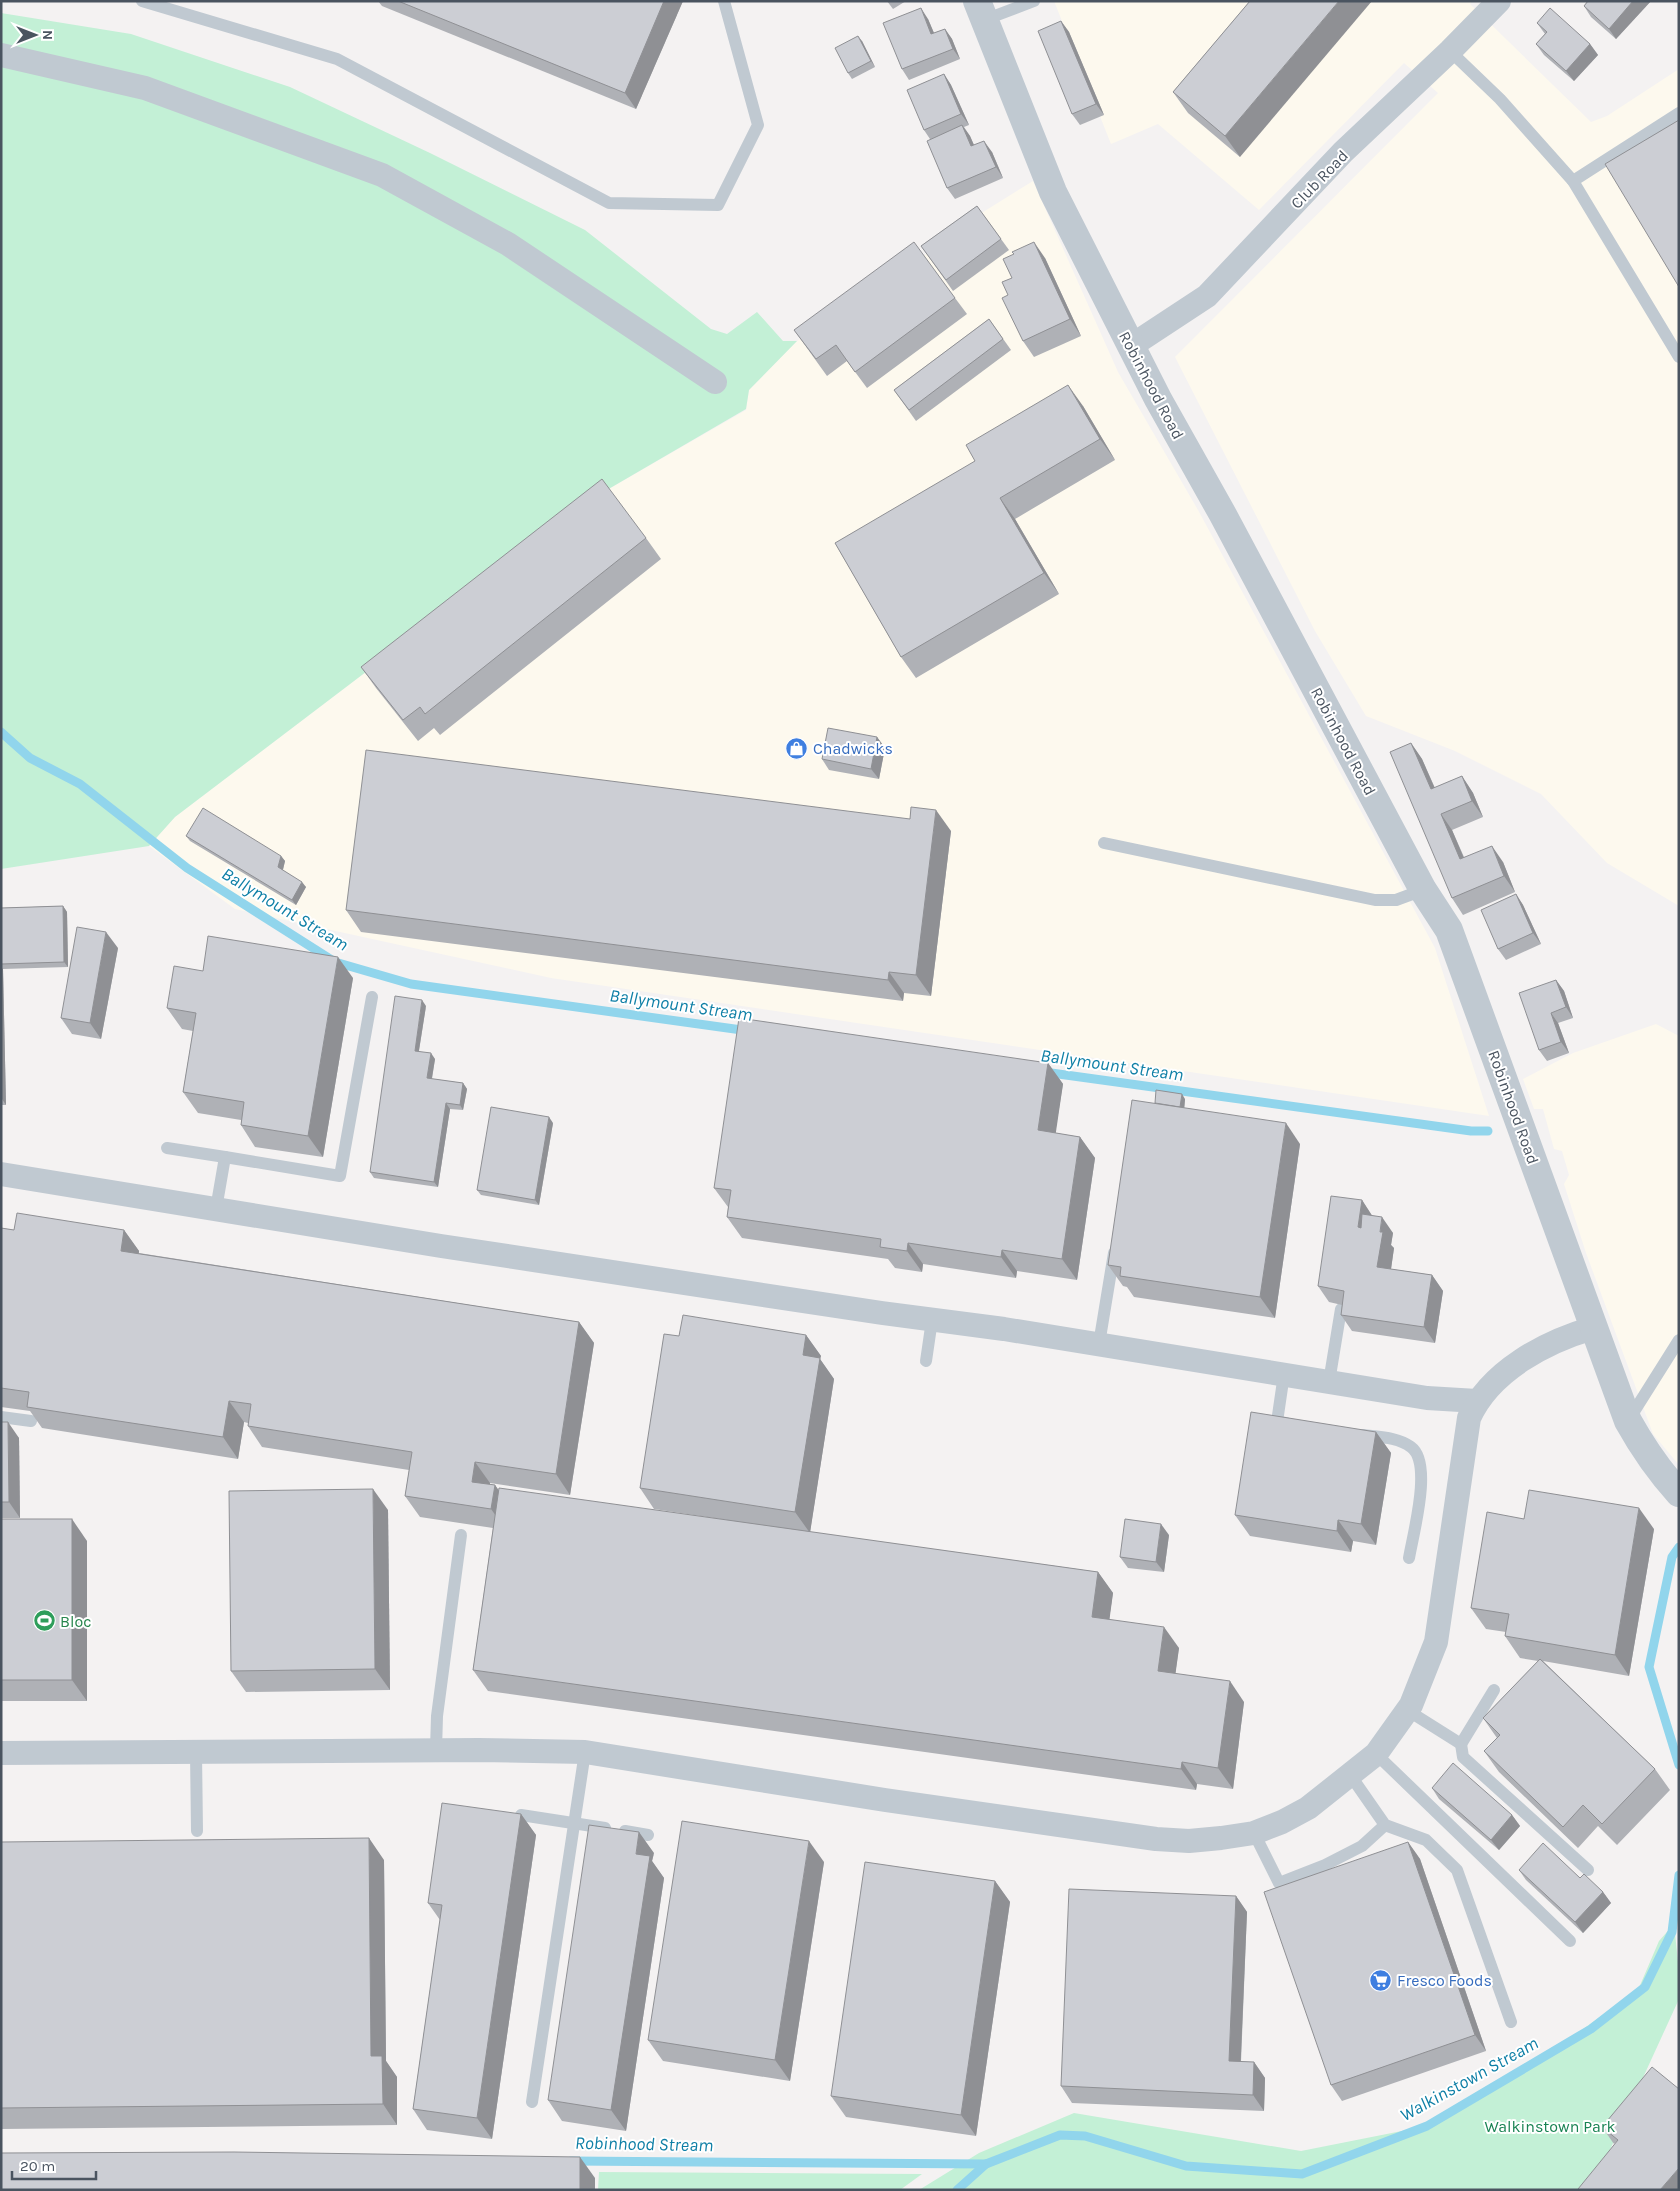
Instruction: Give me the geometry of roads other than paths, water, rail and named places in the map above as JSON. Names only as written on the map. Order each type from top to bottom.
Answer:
[{"type":"street","name":"Club Road","points":[[1131,346],[1207,296],[1343,152],[1450,51],[1499,1]]},
{"type":"street","name":"Robinhood Road","points":[[981,11],[1053,192],[1131,346],[1423,890],[1449,930],[1628,1421],[1658,1471],[1679,1493]]},
{"type":"street","points":[[1,55],[145,88],[382,175],[508,244],[715,382]]},
{"type":"street","points":[[1,1174],[499,1255],[1099,1344],[1427,1398],[1477,1401]]},
{"type":"street","points":[[1,1753],[436,1750],[585,1752],[885,1800],[1156,1840],[1189,1841],[1254,1833],[1282,1822],[1308,1808],[1351,1776],[1376,1754],[1407,1710],[1436,1642],[1469,1418],[1477,1401],[1506,1372],[1542,1347],[1574,1333],[1593,1328]]},
{"type":"lane","points":[[142,1],[337,59],[609,204],[688,206],[718,205],[758,125],[724,1]]},
{"type":"lane","points":[[981,11],[1034,1]]},
{"type":"lane","points":[[1450,51],[1500,99],[1573,181],[1679,357]]},
{"type":"lane","points":[[1573,181],[1679,113]]},
{"type":"lane","points":[[1104,844],[1375,900],[1396,900],[1423,890]]},
{"type":"lane","points":[[167,1148],[340,1176],[372,997]]},
{"type":"lane","points":[[216,1209],[225,1157]]},
{"type":"lane","points":[[1099,1344],[1116,1236]]},
{"type":"lane","points":[[1329,1382],[1341,1310]]},
{"type":"lane","points":[[926,1362],[932,1320]]},
{"type":"lane","points":[[1628,1421],[1679,1340]]},
{"type":"lane","points":[[1284,1374],[1277,1422],[1295,1424]]},
{"type":"lane","points":[[1,1417],[32,1421]]},
{"type":"lane","points":[[1351,1433],[1398,1440],[1412,1447],[1421,1464],[1421,1486],[1409,1558]]},
{"type":"lane","points":[[436,1750],[437,1716],[462,1535]]},
{"type":"lane","points":[[1494,1690],[1461,1744],[1463,1758],[1588,1870]]},
{"type":"lane","points":[[1407,1710],[1461,1744]]},
{"type":"lane","points":[[196,1752],[197,1830]]},
{"type":"lane","points":[[532,2102],[585,1752]]},
{"type":"lane","points":[[1376,1754],[1570,1941]]},
{"type":"lane","points":[[1351,1776],[1386,1826],[1426,1840],[1456,1870],[1511,2022]]},
{"type":"lane","points":[[521,1815],[648,1835]]},
{"type":"lane","points":[[1254,1833],[1279,1883],[1325,1865],[1362,1846],[1386,1826]]},
{"type":"waterway","name":"Ballymount Stream","points":[[1,732],[30,758],[80,784],[187,868],[335,962],[411,984],[749,1031]]},
{"type":"waterway","name":"Ballymount Stream","points":[[1044,1072],[1471,1131],[1488,1131]]},
{"type":"waterway","name":"Walkinstown Stream","points":[[1679,1547],[1672,1557],[1649,1667],[1679,1765]]},
{"type":"waterway","name":"Walkinstown Stream","points":[[957,2190],[986,2164],[1060,2135],[1085,2136],[1186,2166],[1302,2174],[1427,2126],[1591,2029],[1645,1987],[1672,1932],[1679,1875]]},
{"type":"waterway","name":"Robinhood Stream","points":[[571,2161],[986,2164]]},
{"type":"place","name":"Chadwicks","points":[[797,748]]},
{"type":"place","name":"Bloc","points":[[44,1621]]},
{"type":"place","name":"Fresco Foods","points":[[1381,1980]]},
{"type":"park label","name":"Walkinstown Park","points":[[1550,2126]]}]
